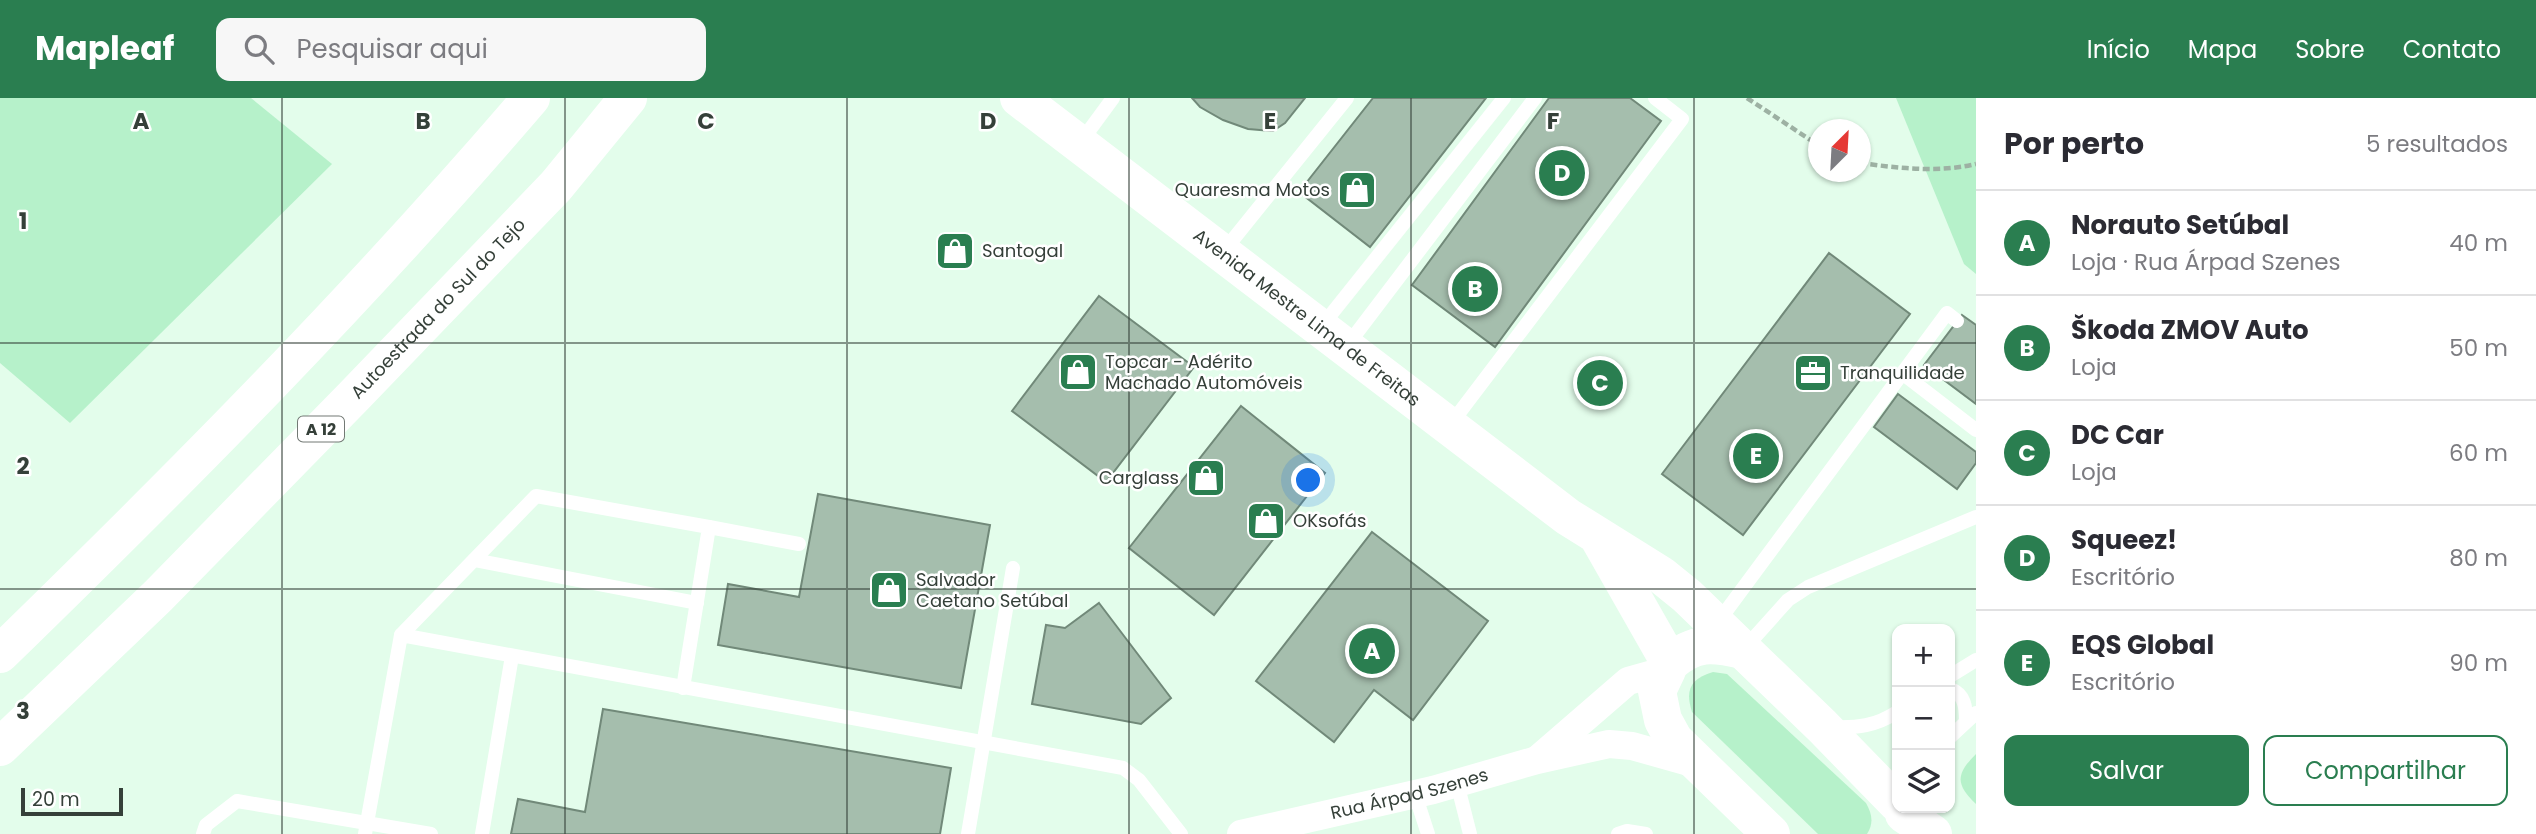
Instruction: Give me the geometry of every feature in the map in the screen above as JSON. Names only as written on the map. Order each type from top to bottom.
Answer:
[{"type":"main road","points":[[0,654],[308,347],[453,189],[531,98]]},
{"type":"main road","name":"Autoestrada do Sul do Tejo","points":[[0,747],[158,596],[354,396],[556,186],[628,98]]},
{"type":"main road","name":"Avenida Mestre Lima de Freitas","points":[[1019,98],[1568,517],[1661,575],[1688,596],[1822,726],[1908,819]]},
{"type":"main road","name":"Avenida Mestre Lima de Freitas","points":[[1597,535],[1668,666]]},
{"type":"main road","points":[[1743,650],[1720,645],[1701,645],[1681,653],[1668,666],[1657,691],[1663,720],[1674,740],[1770,834]]},
{"type":"street","name":"Rua Árpad Szenes","points":[[1537,760],[1628,681],[1668,666]]},
{"type":"street","name":"Rua Árpad Szenes","points":[[1241,834],[1416,794],[1537,760],[1609,744],[1632,746],[1699,764]]},
{"type":"lane","points":[[1079,144],[1113,98]]},
{"type":"lane","points":[[1222,253],[1347,98]]},
{"type":"lane","points":[[1332,338],[1504,98]]},
{"type":"lane","points":[[1332,338],[1535,98]]},
{"type":"lane","points":[[1449,426],[1682,119],[1655,98]]},
{"type":"lane","points":[[1717,624],[1947,313],[1957,321]]},
{"type":"lane","points":[[1902,373],[1976,429]]},
{"type":"lane","points":[[366,829],[401,635],[536,496],[799,544]]},
{"type":"lane","points":[[1743,650],[1788,600],[1808,587],[1976,517]]},
{"type":"lane","points":[[683,688],[709,527]]},
{"type":"lane","points":[[474,560],[697,603]]},
{"type":"lane","points":[[968,834],[1013,568]]},
{"type":"lane","points":[[401,635],[1123,768],[1139,780],[1181,834]]},
{"type":"lane","points":[[482,834],[512,656]]},
{"type":"lane","points":[[1955,673],[1976,660]]},
{"type":"lane","points":[[1955,691],[1971,717],[1955,732]]},
{"type":"lane","points":[[1822,726],[1857,728],[1882,722],[1892,715]]},
{"type":"lane","points":[[1457,783],[1470,834]]},
{"type":"lane","points":[[1416,794],[1428,834]]},
{"type":"lane","points":[[204,834],[206,825],[237,801],[366,829],[431,834]]},
{"type":"lane","points":[[1618,834],[1627,831],[1646,834]]},
{"type":"path","points":[[1747,98],[1808,138]]},
{"type":"path","points":[[1871,165],[1903,169],[1964,167],[1976,164]]},
{"type":"green space","points":[[0,98],[251,98],[332,164],[70,423],[0,363]]},
{"type":"green space","points":[[1896,98],[1976,98],[1976,274],[1964,264]]},
{"type":"green space","points":[[1713,672],[1727,674],[1866,803],[1871,818],[1867,834],[1818,834],[1692,712],[1689,697],[1691,686],[1699,678]]},
{"type":"green space","points":[[1976,754],[1976,804],[1964,791],[1961,779],[1965,767]]},
{"type":"building","points":[[1192,98],[1305,98],[1285,123],[1273,131],[1248,129],[1223,120],[1200,107]]},
{"type":"building","points":[[1373,98],[1486,98],[1370,247],[1299,192]]},
{"type":"building","points":[[1549,98],[1630,98],[1661,121],[1495,347],[1412,285]]},
{"type":"building","points":[[1829,253],[1910,314],[1743,535],[1662,474]]},
{"type":"building","points":[[1099,296],[1194,367],[1106,482],[1012,411]]},
{"type":"building","points":[[1962,315],[1976,325],[1976,404],[1924,365]]},
{"type":"building","points":[[1898,394],[1976,452],[1976,463],[1957,489],[1874,427]]},
{"type":"building","points":[[1241,406],[1325,473],[1214,615],[1129,548]]},
{"type":"building","name":"Salvador Caetano Setúbal","points":[[818,494],[990,525],[961,688],[718,645],[728,584],[799,597]]},
{"type":"building","points":[[1372,532],[1488,621],[1413,720],[1374,690],[1334,742],[1256,681]]},
{"type":"building","points":[[1099,603],[1171,698],[1141,724],[1032,704],[1046,625],[1065,628]]},
{"type":"building","points":[[603,709],[951,768],[940,834],[511,834],[518,799],[585,812]]},
{"type":"place","name":"Squeez!","points":[[1562,173]]},
{"type":"place","name":"Quaresma Motos","points":[[1357,190]]},
{"type":"place","name":"Santogal","points":[[955,251]]},
{"type":"place","name":"Škoda ZMOV Auto","points":[[1475,289]]},
{"type":"place","name":"Topcar - Adérito Machado Automóveis","points":[[1078,372]]},
{"type":"place","name":"Tranquilidade","points":[[1813,373]]},
{"type":"place","name":"DC Car","points":[[1600,383]]},
{"type":"place","name":"EQS Global","points":[[1756,456]]},
{"type":"place","name":"Carglass","points":[[1206,478]]},
{"type":"place","name":"OKsofás","points":[[1266,521]]},
{"type":"place","name":"Salvador Caetano Setúbal","points":[[889,590]]},
{"type":"place","name":"Norauto Setúbal","points":[[1372,651]]}]
